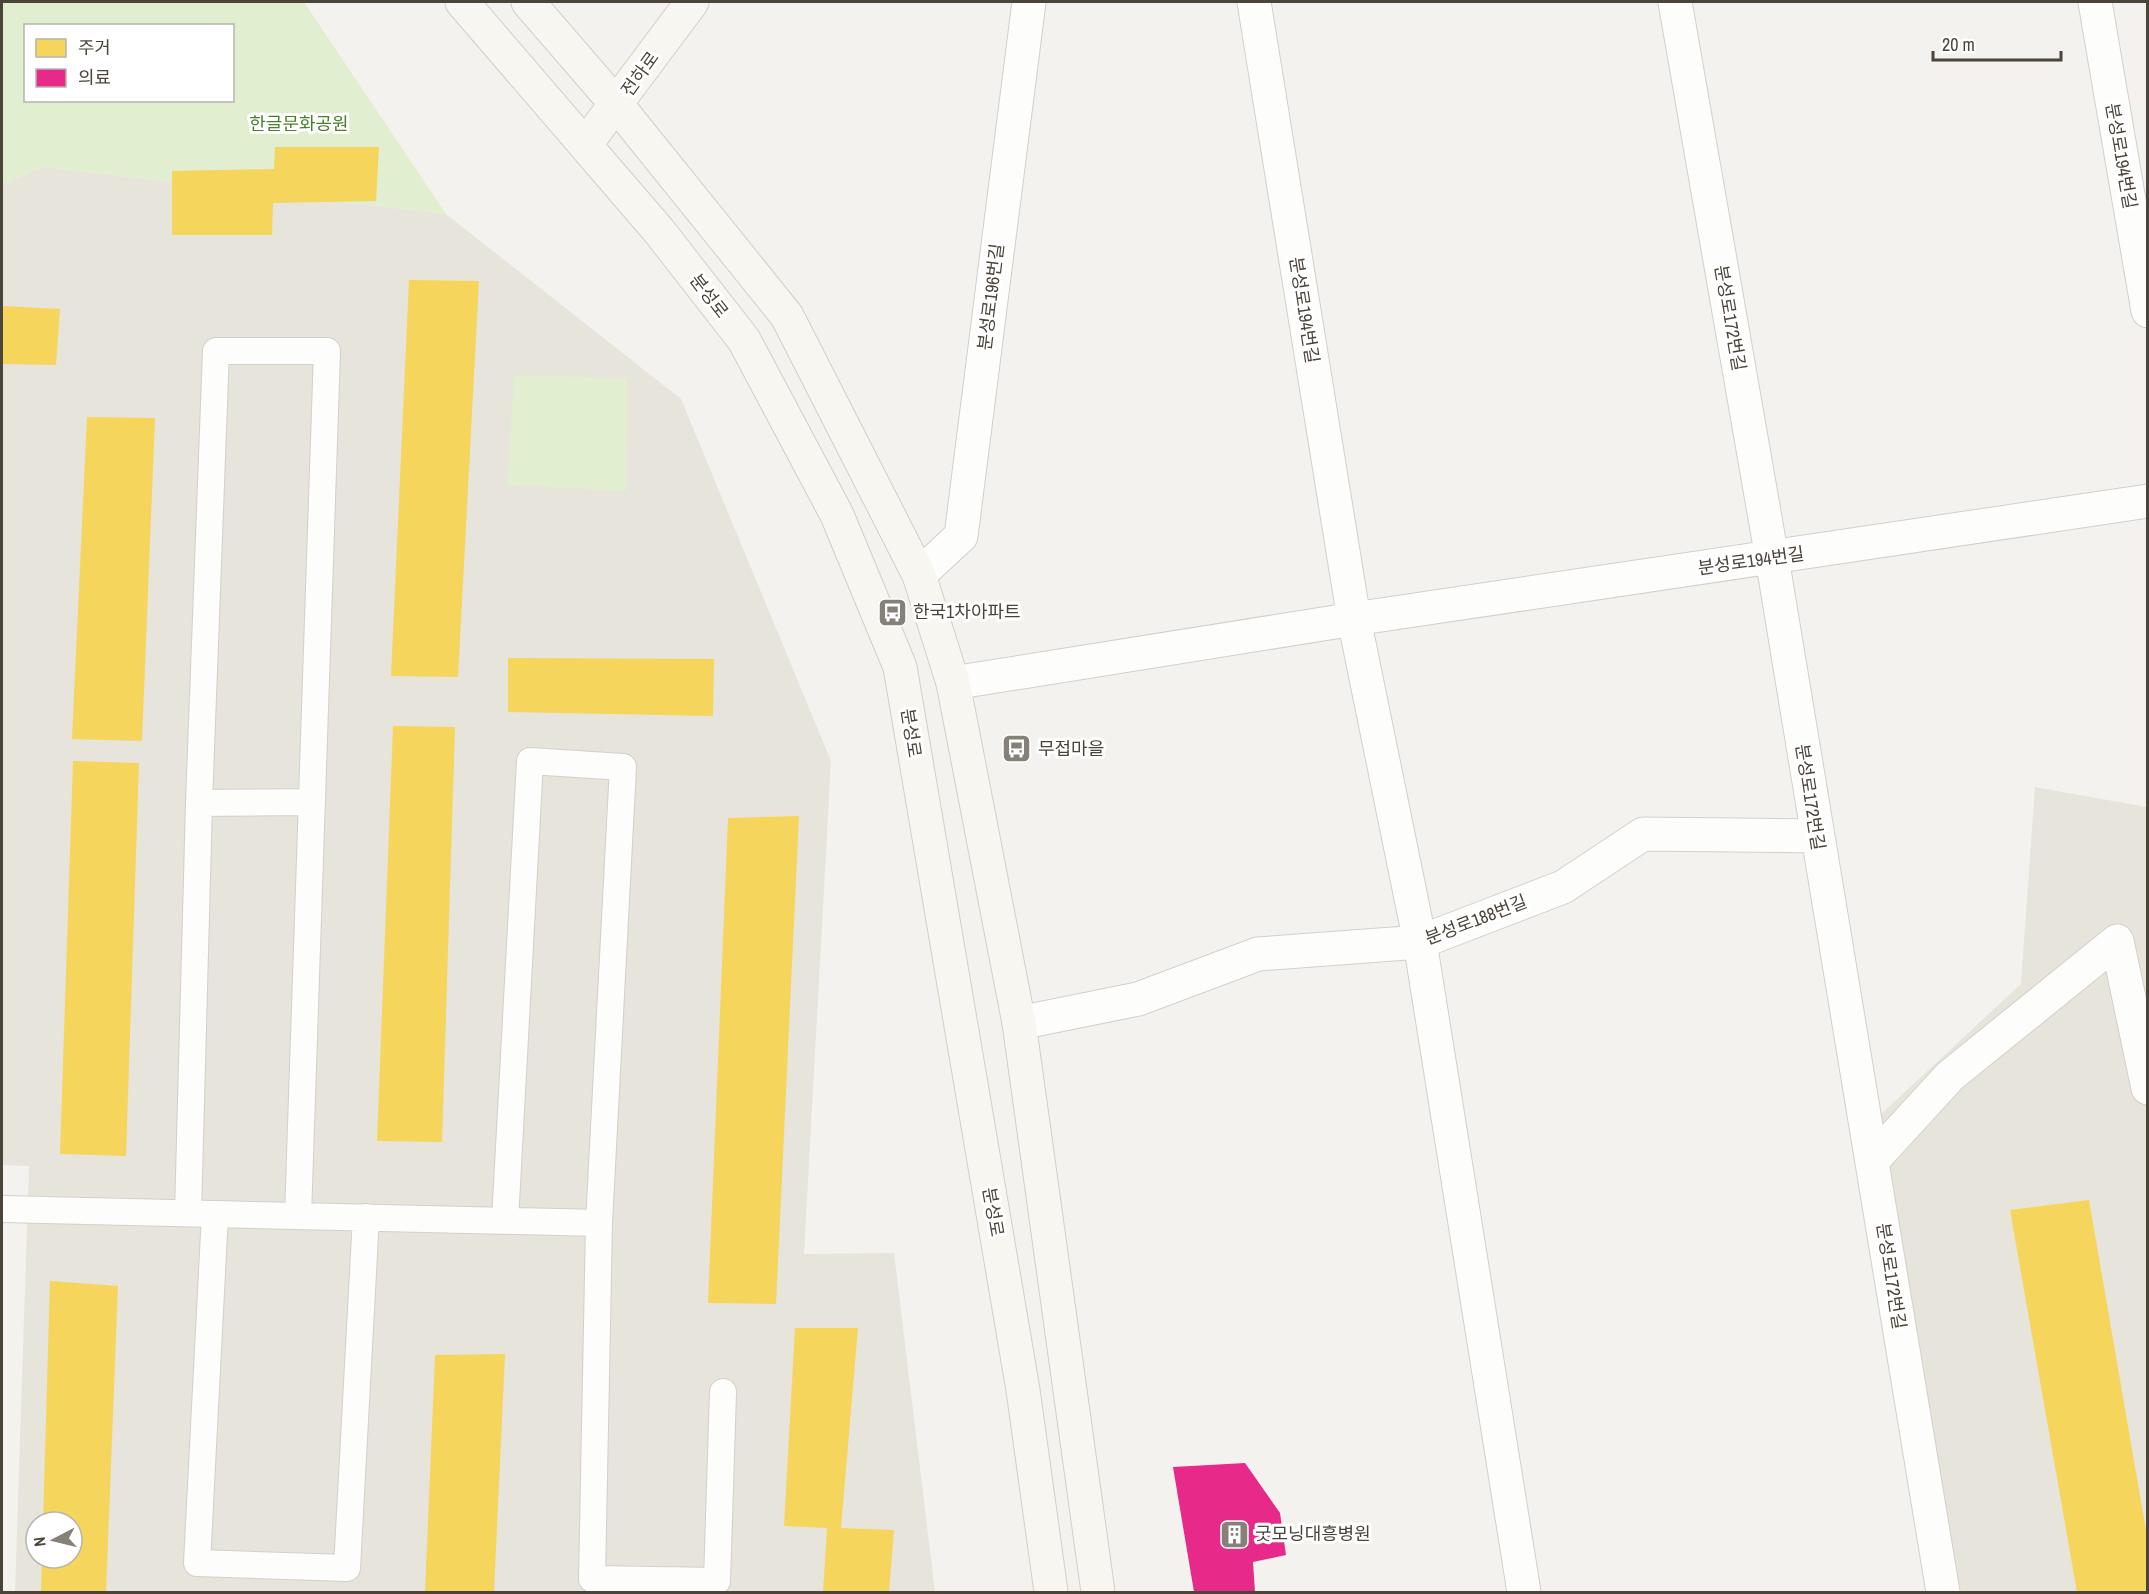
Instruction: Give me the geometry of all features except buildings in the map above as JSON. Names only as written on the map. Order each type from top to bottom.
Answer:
[{"type":"main road","name":"분성로","points":[[462,2],[659,231],[744,340],[837,515],[900,668],[1023,1390],[1051,1593]]},
{"type":"main road","points":[[528,2],[617,105],[788,316],[919,575],[953,683],[1019,1023],[1098,1593]]},
{"type":"main road","name":"전하로","points":[[585,145],[692,2]]},
{"type":"street","name":"분성로196번길","points":[[919,575],[961,536],[1029,2]]},
{"type":"street","name":"분성로194번길","points":[[1254,2],[1354,619]]},
{"type":"street","name":"분성로172번길","points":[[1675,2],[1772,558],[1816,836],[1943,1593]]},
{"type":"street","name":"분성로194번길","points":[[2095,2],[2148,311]]},
{"type":"street","name":"분성로194번길","points":[[953,683],[1354,619],[2148,501]]},
{"type":"street","points":[[1354,619],[1420,942],[1524,1593]]},
{"type":"street","name":"분성로188번길","points":[[1019,1023],[1138,999],[1258,954],[1420,942],[1563,887],[1643,834],[1816,836]]},
{"type":"street","points":[[1872,1160],[1950,1076],[2117,941],[2148,1088]]},
{"type":"lane","points":[[188,1213],[199,803],[216,351],[327,351],[298,1216]]},
{"type":"lane","points":[[505,1221],[530,761],[623,767],[599,1223],[592,1579],[717,1581],[723,1392]]},
{"type":"lane","points":[[199,803],[311,802]]},
{"type":"lane","points":[[2,1209],[599,1223]]},
{"type":"lane","points":[[215,1214],[197,1563],[347,1568],[366,1217]]},
{"type":"shaded area","points":[[43,167],[446,214],[681,399],[831,761],[804,1254],[894,1253],[935,1592],[15,1592],[29,1166],[2,1165],[2,185]]},
{"type":"shaded area","points":[[2035,787],[2147,807],[2147,1592],[1930,1592],[1854,1139],[2021,984]]},
{"type":"green space","name":"한글문화공원","points":[[2,2],[304,2],[446,214],[43,167],[2,185]]},
{"type":"green space","points":[[514,375],[627,378],[626,491],[507,485]]},
{"type":"place","name":"한국1차아파트","points":[[892,612]]},
{"type":"place","name":"무접마을","points":[[1017,749]]},
{"type":"place","name":"굿모닝대흥병원","points":[[1234,1534]]}]
